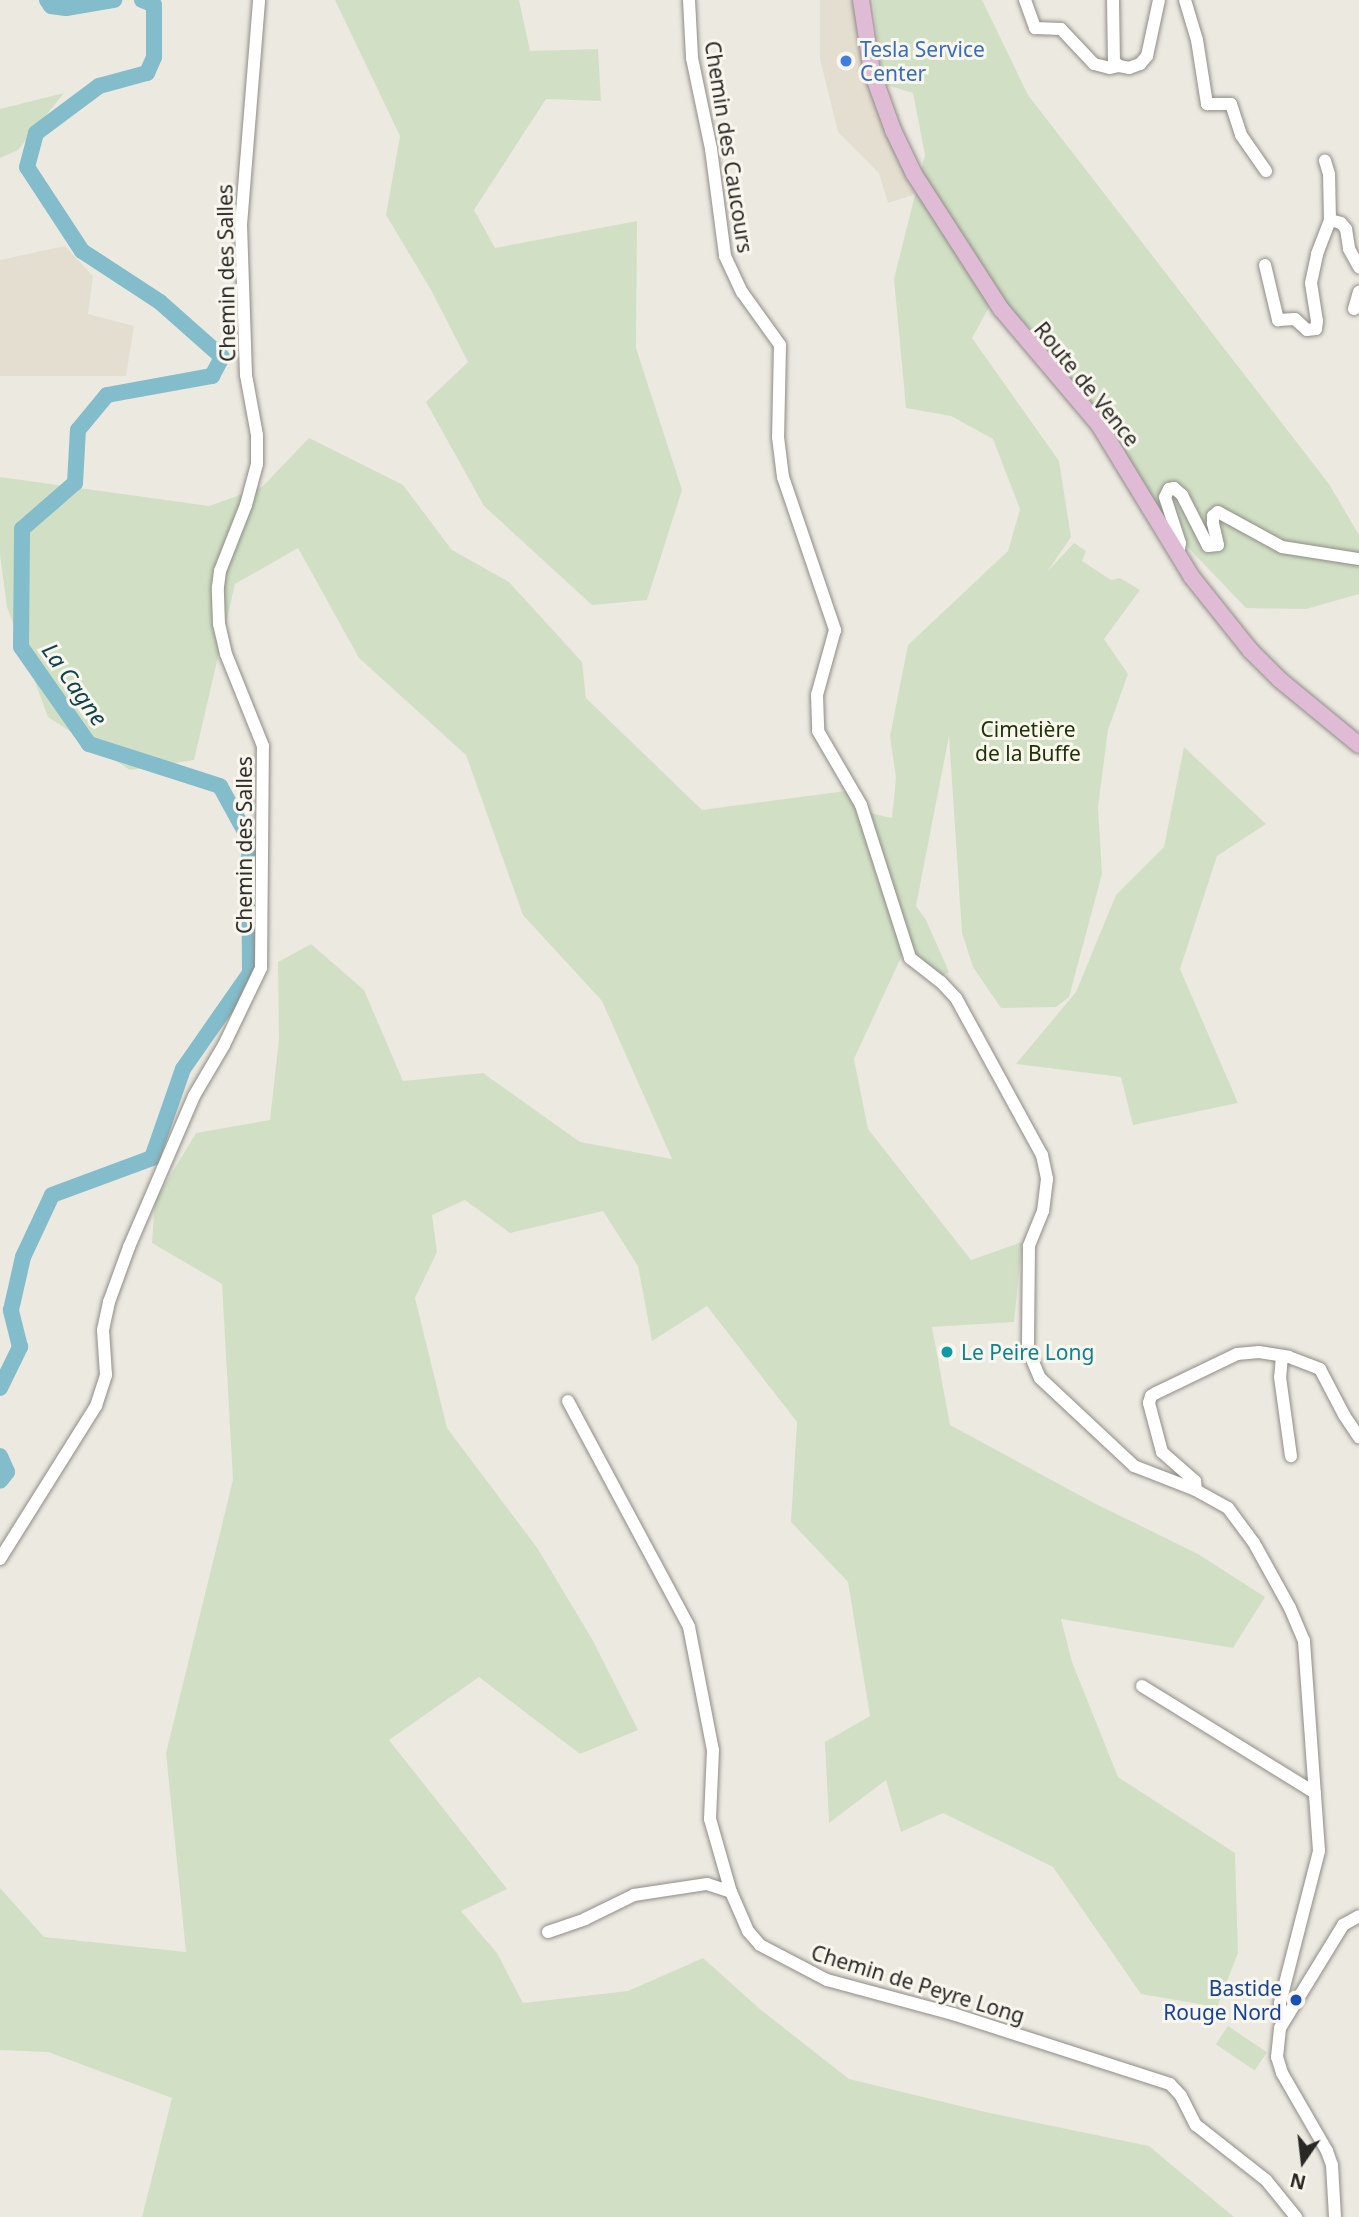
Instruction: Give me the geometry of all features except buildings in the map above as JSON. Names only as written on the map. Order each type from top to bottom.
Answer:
[{"type":"main road","name":"Route de Vence","points":[[861,0],[872,72],[914,174],[1001,309],[1099,425],[1178,555],[1250,650],[1280,680],[1359,745]]},
{"type":"street","name":"Chemin des Salles","points":[[0,1559],[96,1406],[106,1375],[103,1330],[109,1301],[129,1247],[194,1096],[224,1045],[261,968],[263,747],[226,654],[219,624],[218,587],[220,572],[246,505],[257,464],[257,435],[246,375],[241,225],[259,0]]},
{"type":"street","name":"Chemin des Caucours","points":[[688,0],[692,58],[710,149],[725,256],[742,292],[780,345],[778,437],[783,477],[835,630],[817,695],[818,731],[861,805],[910,958],[941,982],[956,998],[1042,1155],[1047,1179],[1043,1211],[1029,1246],[1028,1350],[1040,1378],[1134,1466],[1196,1490]]},
{"type":"street","points":[[1024,0],[1035,28],[1061,29],[1094,64],[1110,68],[1129,68],[1140,64],[1147,56],[1159,0]]},
{"type":"street","points":[[1113,0],[1114,61],[1119,66]]},
{"type":"street","points":[[1185,0],[1197,40],[1207,104],[1231,104],[1241,135],[1266,171]]},
{"type":"street","points":[[1265,265],[1278,320],[1295,319],[1307,330],[1315,329],[1317,321],[1311,282],[1317,254],[1331,220],[1325,161]]},
{"type":"street","points":[[1331,220],[1341,223],[1346,229],[1349,249],[1359,267]]},
{"type":"street","points":[[1354,309],[1359,292]]},
{"type":"street","points":[[1178,555],[1180,543],[1165,497],[1169,489],[1174,488],[1182,495],[1208,546],[1218,545],[1213,516],[1218,512],[1282,547],[1359,559]]},
{"type":"street","points":[[1335,2217],[1335,2192],[1327,2151],[1282,2073],[1277,2057],[1282,2023],[1280,2003],[1319,1852],[1304,1641],[1290,1608],[1254,1543],[1228,1508],[1196,1490],[1195,1481],[1162,1452],[1154,1428],[1151,1396],[1237,1354],[1248,1351],[1282,1356],[1320,1369],[1359,1437]]},
{"type":"street","points":[[1282,1356],[1280,1377],[1291,1455]]},
{"type":"street","name":"Chemin de Peyre Long","points":[[568,1401],[689,1627],[713,1750],[710,1819],[732,1892],[748,1931],[760,1945],[786,1961],[827,1980],[953,2014],[1170,2084],[1181,2096],[1196,2125],[1266,2180],[1297,2217]]},
{"type":"street","points":[[1142,1686],[1315,1793]]},
{"type":"street","points":[[548,1932],[584,1919],[634,1895],[707,1884],[732,1892]]},
{"type":"street","points":[[1282,2023],[1313,1978],[1343,1925],[1359,1916]]},
{"type":"shaded area","points":[[820,0],[855,0],[889,139],[916,194],[888,203],[879,173],[838,132],[820,59]]},
{"type":"shaded area","points":[[65,246],[93,276],[88,314],[134,326],[126,376],[0,376],[0,260]]},
{"type":"green space","points":[[335,0],[519,0],[530,51],[598,49],[601,101],[546,99],[474,210],[495,248],[637,221],[636,348],[682,490],[647,600],[592,605],[484,506],[426,402],[468,362],[431,290],[386,215],[400,136]]},
{"type":"green space","name":"Cimetière de la Buffe","points":[[873,0],[982,0],[1028,95],[1329,484],[1359,535],[1359,594],[1306,609],[1246,608],[1154,512],[1123,447],[1034,331],[994,298],[972,338],[1059,461],[1071,537],[1047,572],[1074,543],[1086,551],[1082,561],[1111,580],[1120,578],[1140,590],[1104,639],[1128,674],[1108,730],[1098,807],[1102,874],[1069,997],[1056,1007],[1001,1008],[973,967],[962,933],[949,736],[916,906],[926,920],[949,972],[940,977],[916,955],[910,938],[854,1059],[868,1129],[971,1260],[1022,1242],[1014,1322],[932,1327],[950,1425],[1094,1503],[1198,1554],[1265,1597],[1233,1648],[1061,1619],[1072,1662],[1118,1777],[1235,1853],[1238,1953],[1217,2007],[1141,1994],[1053,1867],[943,1813],[901,1832],[886,1780],[829,1823],[825,1742],[870,1716],[848,1582],[791,1522],[797,1422],[707,1306],[652,1341],[638,1266],[603,1211],[510,1233],[465,1200],[432,1215],[437,1252],[415,1298],[447,1428],[538,1549],[592,1639],[638,1730],[580,1754],[479,1677],[389,1740],[507,1889],[461,1911],[497,1953],[523,2003],[628,1991],[703,1958],[761,2010],[849,2079],[985,2112],[1149,2146],[1234,2217],[142,2217],[172,2098],[48,2052],[0,2050],[0,1888],[44,1937],[186,1952],[166,1753],[233,1480],[222,1284],[152,1243],[155,1201],[196,1133],[270,1120],[279,1039],[278,962],[311,944],[364,990],[403,1081],[483,1073],[580,1142],[672,1159],[602,1001],[523,915],[466,755],[359,658],[298,548],[235,584],[194,760],[130,770],[48,717],[7,607],[0,555],[0,477],[209,506],[262,487],[309,438],[403,485],[452,550],[509,582],[582,662],[586,698],[702,810],[846,791],[857,810],[892,818],[896,778],[890,736],[908,645],[1008,551],[1020,509],[993,439],[951,416],[906,408],[894,279],[925,155],[913,93],[883,84]]},
{"type":"green space","points":[[64,93],[18,150],[0,158],[0,109]]},
{"type":"green space","points":[[1184,747],[1266,824],[1217,856],[1180,969],[1238,1103],[1133,1125],[1121,1077],[1016,1064],[1076,992],[1116,895],[1164,847]]},
{"type":"green space","points":[[1228,2026],[1267,2052],[1255,2071],[1216,2044]]},
{"type":"waterway","name":"La Cagne","points":[[47,0],[51,6],[66,8],[114,0]]},
{"type":"waterway","name":"La Cagne","points":[[0,1388],[20,1347],[11,1310],[23,1257],[52,1195],[152,1158],[183,1069],[250,973],[249,839],[220,786],[89,744],[21,647],[22,529],[75,483],[78,430],[107,395],[212,376],[222,357],[160,302],[82,251],[27,167],[36,133],[99,86],[147,73],[154,57],[154,5],[142,0]]},
{"type":"waterway","name":"La Cagne","points":[[0,1456],[7,1472],[0,1481]]},
{"type":"place","name":"Tesla Service Center","points":[[846,61]]},
{"type":"place","name":"Le Peire Long","points":[[947,1352]]},
{"type":"place","name":"Bastide Rouge Nord","points":[[1296,2000]]}]
